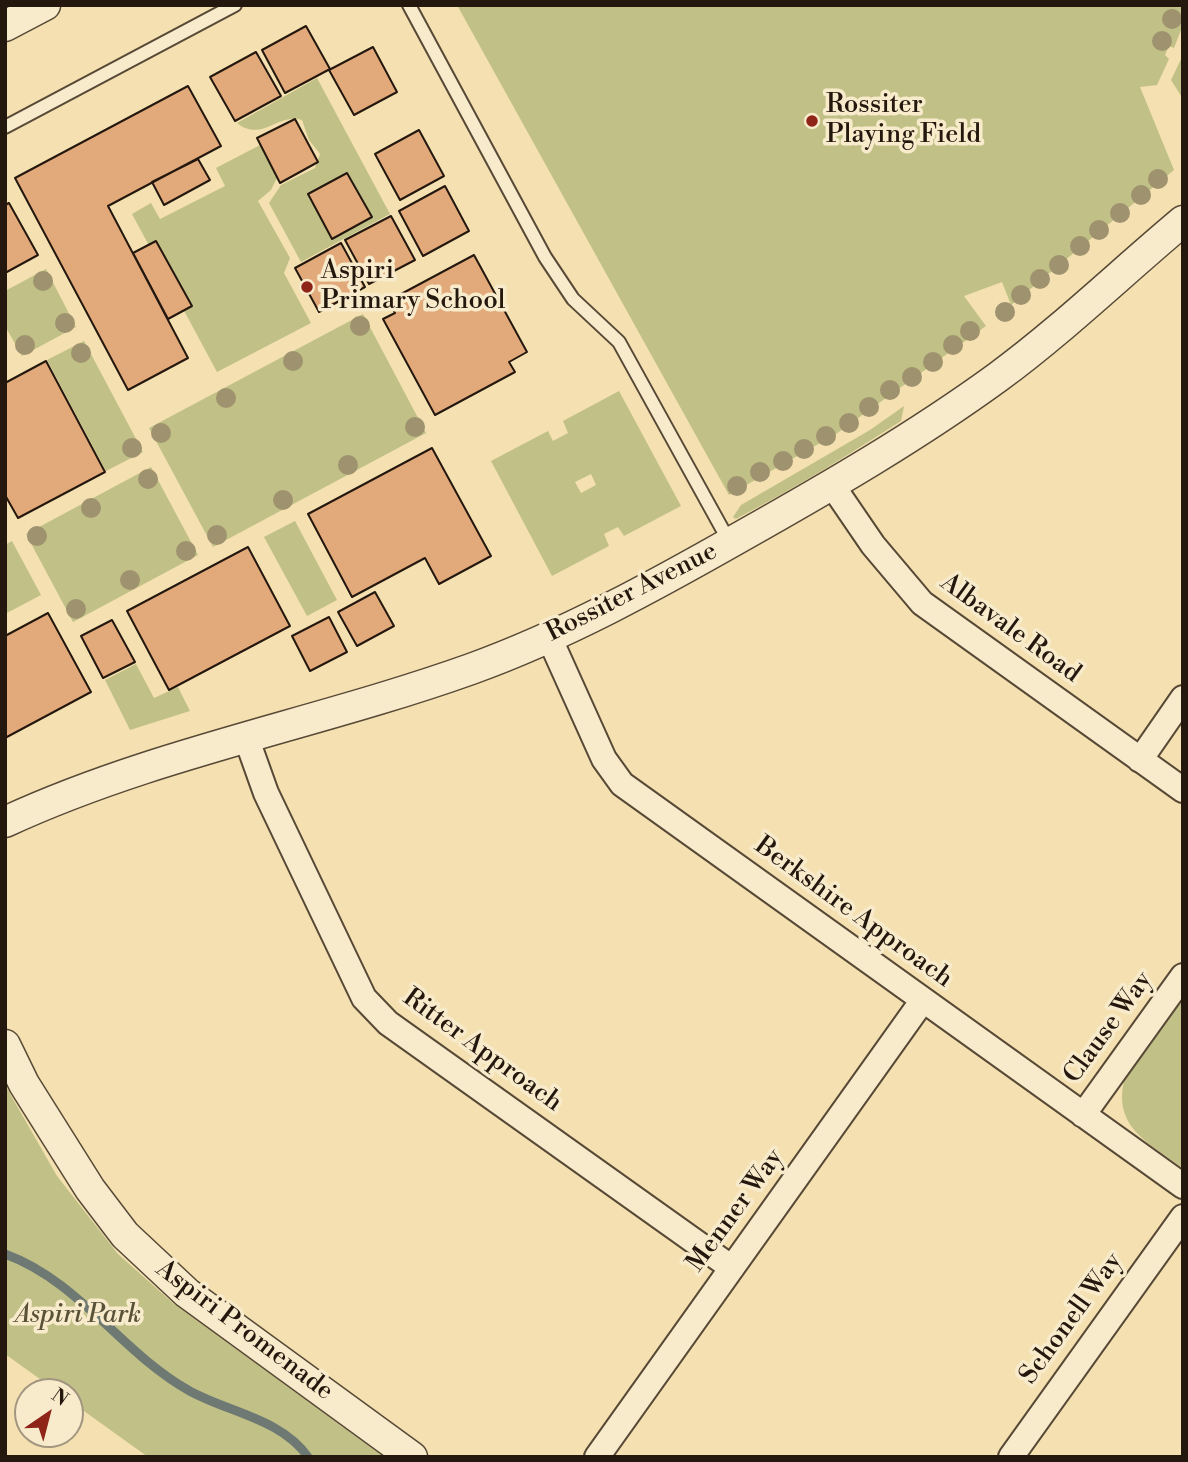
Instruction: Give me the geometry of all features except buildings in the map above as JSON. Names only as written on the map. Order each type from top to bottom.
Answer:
[{"type":"street","points":[[5,26],[45,5]]},
{"type":"street","name":"Rossiter Avenue","points":[[5,822],[77,791],[471,668],[549,637],[665,580],[832,485],[999,376],[1183,220]]},
{"type":"street","name":"Albavale Road","points":[[832,485],[873,545],[922,603],[1183,790]]},
{"type":"street","name":"Berkshire Approach","points":[[549,637],[604,759],[622,783],[1183,1186]]},
{"type":"street","points":[[1140,760],[1183,698]]},
{"type":"street","name":"Ritter Approach","points":[[246,737],[266,793],[364,998],[388,1023],[732,1268]]},
{"type":"street","name":"Clause Way","points":[[1083,1115],[1183,976]]},
{"type":"street","name":"Menner Way","points":[[597,1457],[923,1000]]},
{"type":"street","name":"Aspiri Promenade","points":[[5,1045],[39,1107],[90,1189],[125,1236],[187,1293],[412,1457]]},
{"type":"street","name":"Schonell Way","points":[[1011,1457],[1183,1217]]},
{"type":"lane","points":[[5,127],[235,5]]},
{"type":"lane","points":[[410,5],[545,257],[573,299],[619,342],[730,543]]},
{"type":"green space","points":[[457,5],[1183,5],[1183,25],[1174,48],[1169,46],[1165,55],[1169,59],[1157,85],[1140,87],[1174,170],[1011,305],[1002,282],[964,296],[986,326],[836,434],[729,495]]},
{"type":"green space","points":[[1183,55],[1183,99],[1171,80]]},
{"type":"green space","points":[[317,78],[390,214],[301,262],[269,203],[281,185],[315,168],[320,154],[309,140],[302,120],[285,120],[254,130],[237,123]]},
{"type":"green space","points":[[262,144],[280,172],[271,190],[258,201],[290,258],[284,273],[311,323],[217,372],[132,214],[151,203],[160,219],[225,186],[216,168]]},
{"type":"green space","points":[[46,269],[76,327],[22,356],[5,326],[5,291]]},
{"type":"green space","points":[[363,314],[426,433],[213,547],[149,428]]},
{"type":"green space","points":[[84,341],[143,452],[106,471],[47,360]]},
{"type":"green space","points":[[619,391],[681,506],[624,536],[618,527],[604,534],[609,546],[552,576],[491,461],[548,431],[553,441],[568,433],[563,421]],"holes":[[[591,474],[596,485],[581,493],[575,482]]]},
{"type":"green space","points":[[904,406],[901,421],[778,496],[736,519],[733,517],[741,505],[870,430]]},
{"type":"green space","points":[[151,467],[198,555],[73,622],[26,534]]},
{"type":"green space","points":[[295,521],[337,600],[307,616],[264,537]]},
{"type":"green space","points":[[12,541],[41,595],[5,614],[5,545]]},
{"type":"green space","points":[[136,664],[154,698],[178,687],[190,711],[130,730],[105,680]]},
{"type":"green space","points":[[1183,997],[1183,1168],[1136,1132],[1123,1109],[1122,1094],[1125,1077]]},
{"type":"green space","name":"Aspiri Park","points":[[5,1085],[57,1176],[118,1254],[174,1304],[384,1457],[148,1457],[84,1411],[84,1378],[38,1378],[5,1354]]},
{"type":"waterway","points":[[5,1254],[55,1281],[164,1374],[203,1398],[268,1424],[297,1444],[308,1457]]},
{"type":"place","name":"Rossiter Playing Field","points":[[812,121]]},
{"type":"place","name":"Aspiri Primary School","points":[[307,287]]}]
